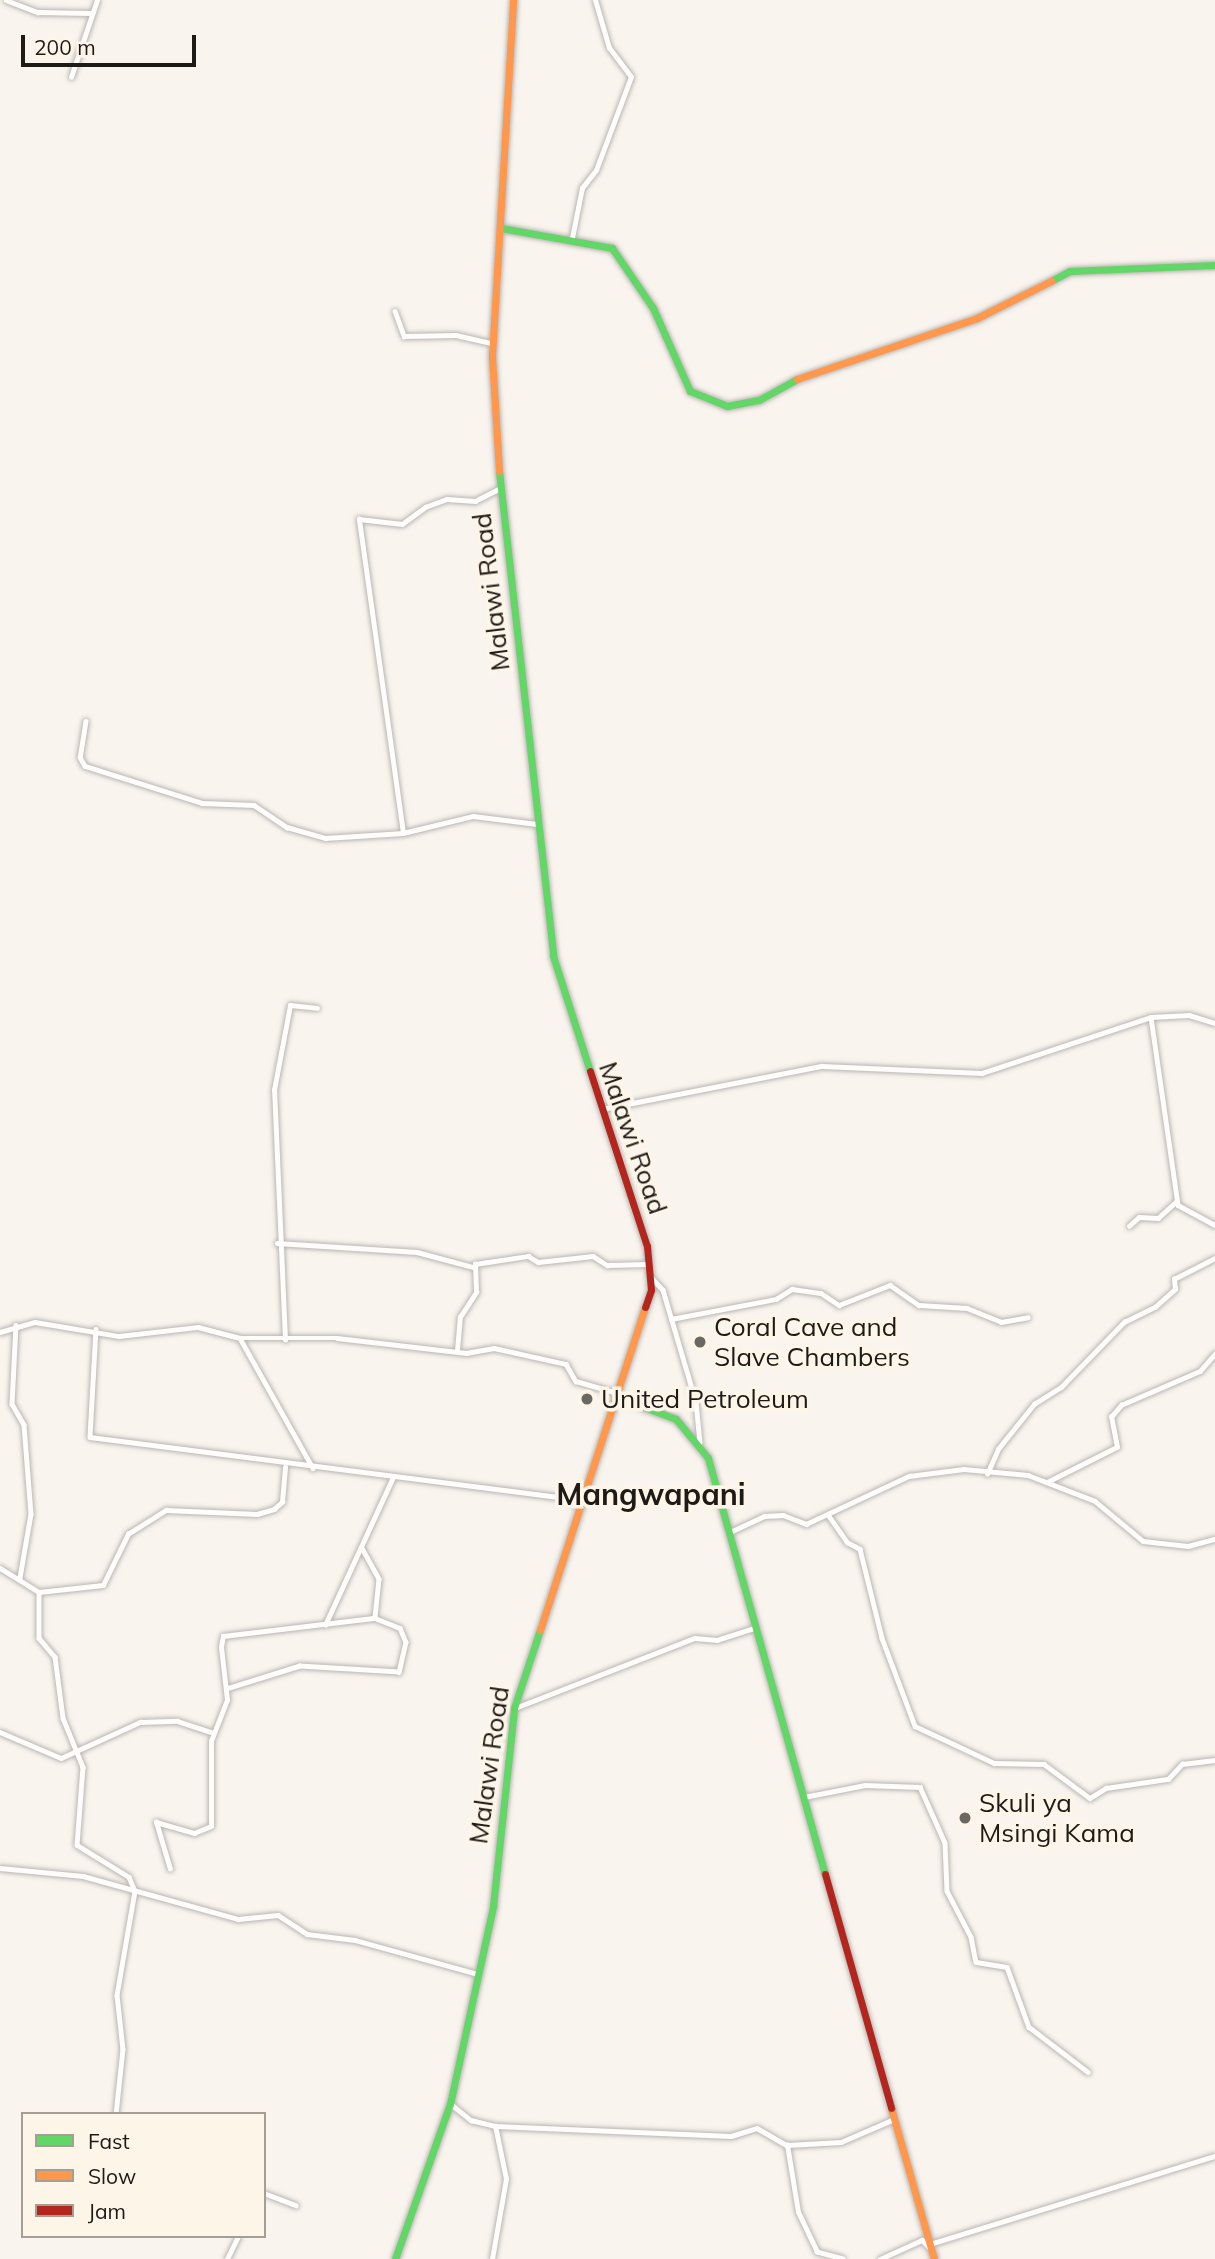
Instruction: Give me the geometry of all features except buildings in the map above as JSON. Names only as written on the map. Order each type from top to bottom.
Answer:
[{"type":"main road","name":"Malawi Road","points":[[395,2259],[450,2104],[479,1974],[494,1898],[514,1708],[616,1395],[651,1278],[651,1264],[553,956],[500,488],[493,343],[513,0]]},
{"type":"main road","points":[[501,228],[572,238],[612,248],[630,267],[690,391],[727,406],[759,400],[812,371],[977,318],[1070,271],[1215,265]]},
{"type":"main road","points":[[616,1395],[677,1419],[701,1443],[730,1532],[754,1628],[892,2120],[934,2259]]},
{"type":"street","points":[[6,0],[38,12],[90,13]]},
{"type":"street","points":[[71,76],[90,13],[97,0]]},
{"type":"street","points":[[572,238],[582,188],[596,170],[631,77],[609,48],[595,0]]},
{"type":"street","points":[[395,311],[404,336],[456,335],[493,343]]},
{"type":"street","points":[[403,833],[359,519],[402,524],[425,507],[475,501],[500,488]]},
{"type":"street","points":[[86,721],[80,762],[108,775],[210,805],[254,805],[287,827],[325,838],[403,833],[473,816],[537,824]]},
{"type":"street","points":[[285,1340],[277,1243],[272,1121],[279,1049],[290,1004],[317,1008]]},
{"type":"street","points":[[601,1110],[822,1066],[982,1073],[1151,1017],[1189,1015],[1215,1023]]},
{"type":"street","points":[[1151,1017],[1177,1201],[1190,1217],[1215,1225]]},
{"type":"street","points":[[1129,1226],[1139,1217],[1158,1218],[1177,1201]]},
{"type":"street","points":[[277,1243],[417,1252],[473,1267],[528,1256],[538,1262],[593,1256],[607,1265],[651,1264]]},
{"type":"street","points":[[987,1475],[998,1449],[1034,1404],[1060,1387],[1125,1322],[1155,1307],[1175,1289],[1174,1279],[1215,1258]]},
{"type":"street","points":[[457,1350],[460,1317],[476,1292],[473,1267]]},
{"type":"street","points":[[651,1278],[661,1282],[696,1402],[701,1443]]},
{"type":"street","points":[[671,1319],[776,1298],[792,1289],[821,1293],[839,1305],[890,1285],[919,1305],[967,1308],[1001,1322],[1028,1317]]},
{"type":"street","points":[[0,1332],[16,1325],[96,1329],[119,1336],[211,1328],[240,1338],[337,1338],[457,1350],[494,1348],[543,1356],[566,1364],[576,1381],[616,1395]]},
{"type":"street","points":[[16,1325],[12,1404],[24,1425],[31,1514],[20,1578]]},
{"type":"street","points":[[96,1329],[90,1437],[113,1435],[285,1467],[560,1497],[579,1506]]},
{"type":"street","points":[[240,1338],[313,1468]]},
{"type":"street","points":[[1046,1483],[1117,1447],[1111,1417],[1121,1405],[1200,1371],[1215,1354]]},
{"type":"street","points":[[0,1568],[39,1592],[103,1585],[122,1537],[166,1510],[257,1514],[274,1508],[282,1502],[285,1467]]},
{"type":"street","points":[[730,1532],[764,1516],[783,1515],[806,1524],[829,1516],[909,1476],[961,1469],[987,1475],[1028,1475],[1095,1501],[1143,1541],[1175,1546],[1215,1539]]},
{"type":"street","points":[[326,1625],[351,1559],[362,1548],[392,1479]]},
{"type":"street","points":[[829,1516],[847,1542],[860,1549],[882,1638],[915,1726],[994,1763],[1044,1764],[1090,1798],[1106,1788],[1168,1779],[1182,1764],[1215,1760]]},
{"type":"street","points":[[362,1548],[379,1578],[375,1618]]},
{"type":"street","points":[[39,1592],[39,1638],[55,1657],[63,1718],[80,1754],[77,1845],[130,1877],[135,1891],[117,1996],[123,2049],[116,2112]]},
{"type":"street","points":[[170,1869],[156,1822],[194,1833],[210,1828],[213,1733],[225,1717],[223,1636],[293,1623],[326,1625],[375,1618],[400,1628],[406,1659],[399,1672],[300,1666],[226,1689]]},
{"type":"street","points":[[514,1708],[695,1638],[717,1640],[754,1628]]},
{"type":"street","points":[[0,1732],[52,1758],[80,1754],[140,1721],[177,1721],[213,1733]]},
{"type":"street","points":[[803,1797],[865,1786],[920,1787],[945,1843],[947,1891],[971,1937],[976,1962],[1007,1968],[1029,2027],[1088,2073]]},
{"type":"street","points":[[0,1868],[54,1871],[238,1919],[278,1915],[307,1934],[449,1962],[479,1974]]},
{"type":"street","points":[[450,2104],[471,2120],[495,2126],[731,2136],[757,2128],[787,2145],[841,2142],[892,2120]]},
{"type":"street","points":[[492,2259],[506,2179],[495,2126]]},
{"type":"street","points":[[787,2145],[798,2212],[817,2252],[843,2259]]},
{"type":"street","points":[[880,2259],[922,2241],[930,2246],[1215,2156]]},
{"type":"street","points":[[266,2194],[296,2205]]},
{"type":"street","points":[[227,2259],[237,2238]]},
{"type":"traffic: fast","points":[[501,228],[612,248],[653,308],[690,391],[727,406],[759,400],[797,379]]},
{"type":"traffic: fast","points":[[1051,281],[1070,271],[1215,265]]},
{"type":"traffic: fast","points":[[499,471],[553,956],[590,1071]]},
{"type":"traffic: fast","points":[[615,1396],[676,1419],[708,1458],[825,1874]]},
{"type":"traffic: fast","points":[[395,2259],[450,2104],[493,1906],[514,1708],[540,1630]]},
{"type":"traffic: slow","points":[[499,471],[492,356],[513,0]]},
{"type":"traffic: slow","points":[[797,379],[977,318],[1051,281]]},
{"type":"traffic: slow","points":[[540,1630],[645,1307]]},
{"type":"traffic: slow","points":[[891,2108],[934,2259]]},
{"type":"traffic: jam","points":[[590,1071],[647,1246],[651,1290],[645,1307]]},
{"type":"traffic: jam","points":[[825,1874],[891,2108]]},
{"type":"place","name":"Coral Cave and Slave Chambers","points":[[700,1342]]},
{"type":"place","name":"United Petroleum","points":[[587,1399]]},
{"type":"place","name":"Skuli ya Msingi Kama","points":[[965,1818]]},
{"type":"district","name":"Mangwapani","points":[[651,1494]]}]
